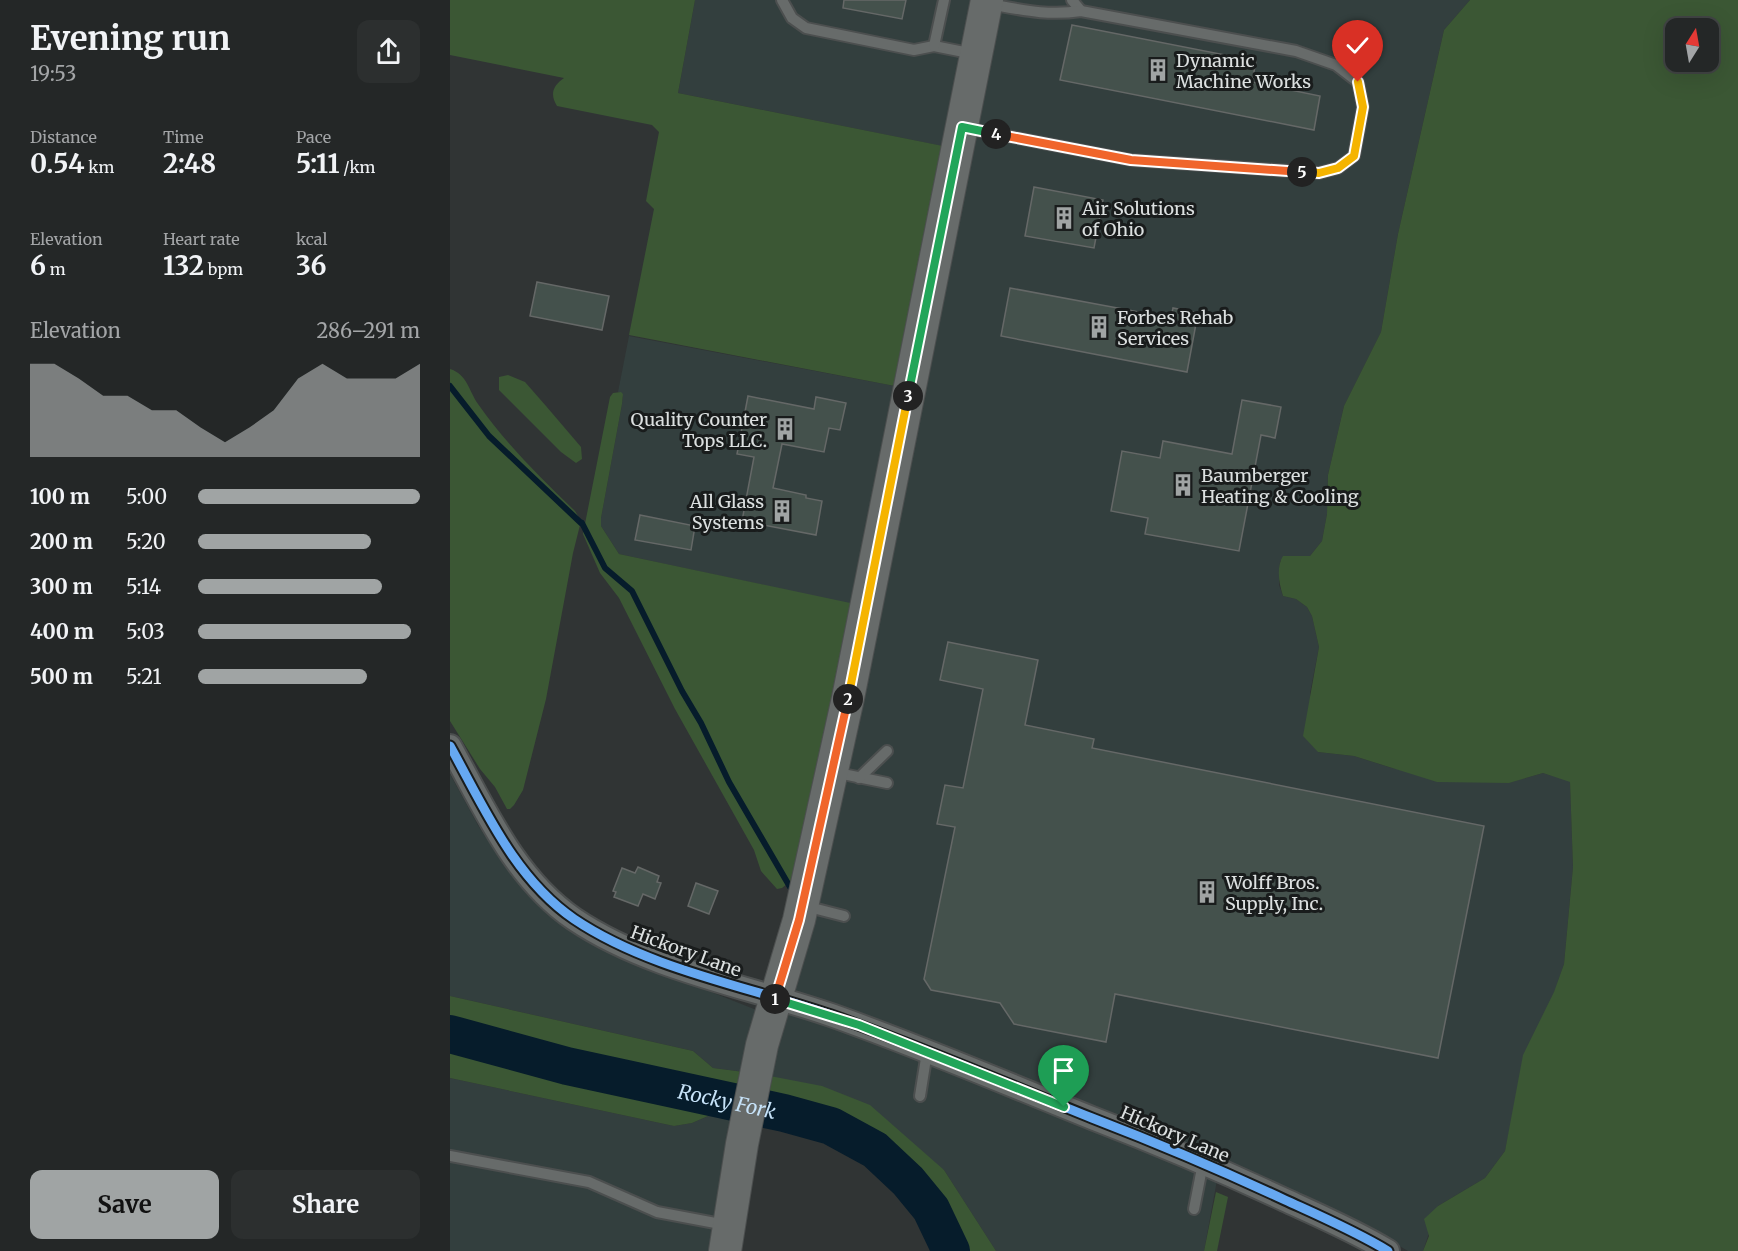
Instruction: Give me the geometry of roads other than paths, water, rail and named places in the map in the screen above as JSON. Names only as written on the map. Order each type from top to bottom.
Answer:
[{"type":"main road","points":[[727,1239],[742,1144],[760,1055],[802,905],[846,775],[986,2]]},
{"type":"street","name":"Hickory Lane","points":[[450,746],[519,866],[536,886],[573,919],[617,943],[649,957],[823,1013],[927,1052],[1203,1163],[1348,1229],[1388,1251]]},
{"type":"lane","points":[[782,0],[792,18],[806,28],[914,50],[934,46],[976,55]]},
{"type":"lane","points":[[934,46],[944,0]]},
{"type":"lane","points":[[1072,0],[1081,11]]},
{"type":"lane","points":[[962,127],[1131,160],[1319,173],[1338,168],[1354,156],[1363,107],[1358,82],[1336,65],[1296,51],[1081,11],[1043,14],[986,2]]},
{"type":"lane","points":[[846,775],[887,751]]},
{"type":"lane","points":[[846,775],[887,783]]},
{"type":"lane","points":[[802,905],[844,915]]},
{"type":"lane","points":[[920,1096],[927,1052]]},
{"type":"lane","points":[[450,1156],[589,1182],[727,1239]]},
{"type":"lane","points":[[1194,1209],[1203,1163]]},
{"type":"waterway","points":[[450,386],[489,436],[581,523]]},
{"type":"waterway","points":[[582,523],[605,568],[632,591],[729,782],[790,887]]},
{"type":"waterway","name":"Rocky Fork","points":[[450,1034],[567,1066],[784,1113],[831,1126],[875,1150],[908,1181],[931,1209],[951,1251]]},
{"type":"place","name":"Dynamic Machine Works","points":[[1158,70]]},
{"type":"place","name":"Air Solutions of Ohio","points":[[1064,218]]},
{"type":"place","name":"Forbes Rehab Services","points":[[1099,327]]},
{"type":"place","name":"Quality Counter Tops LLC.","points":[[785,429]]},
{"type":"place","name":"Baumberger Heating & Cooling","points":[[1183,485]]},
{"type":"place","name":"All Glass Systems","points":[[782,511]]},
{"type":"place","name":"Wolff Bros. Supply, Inc.","points":[[1207,892]]}]
